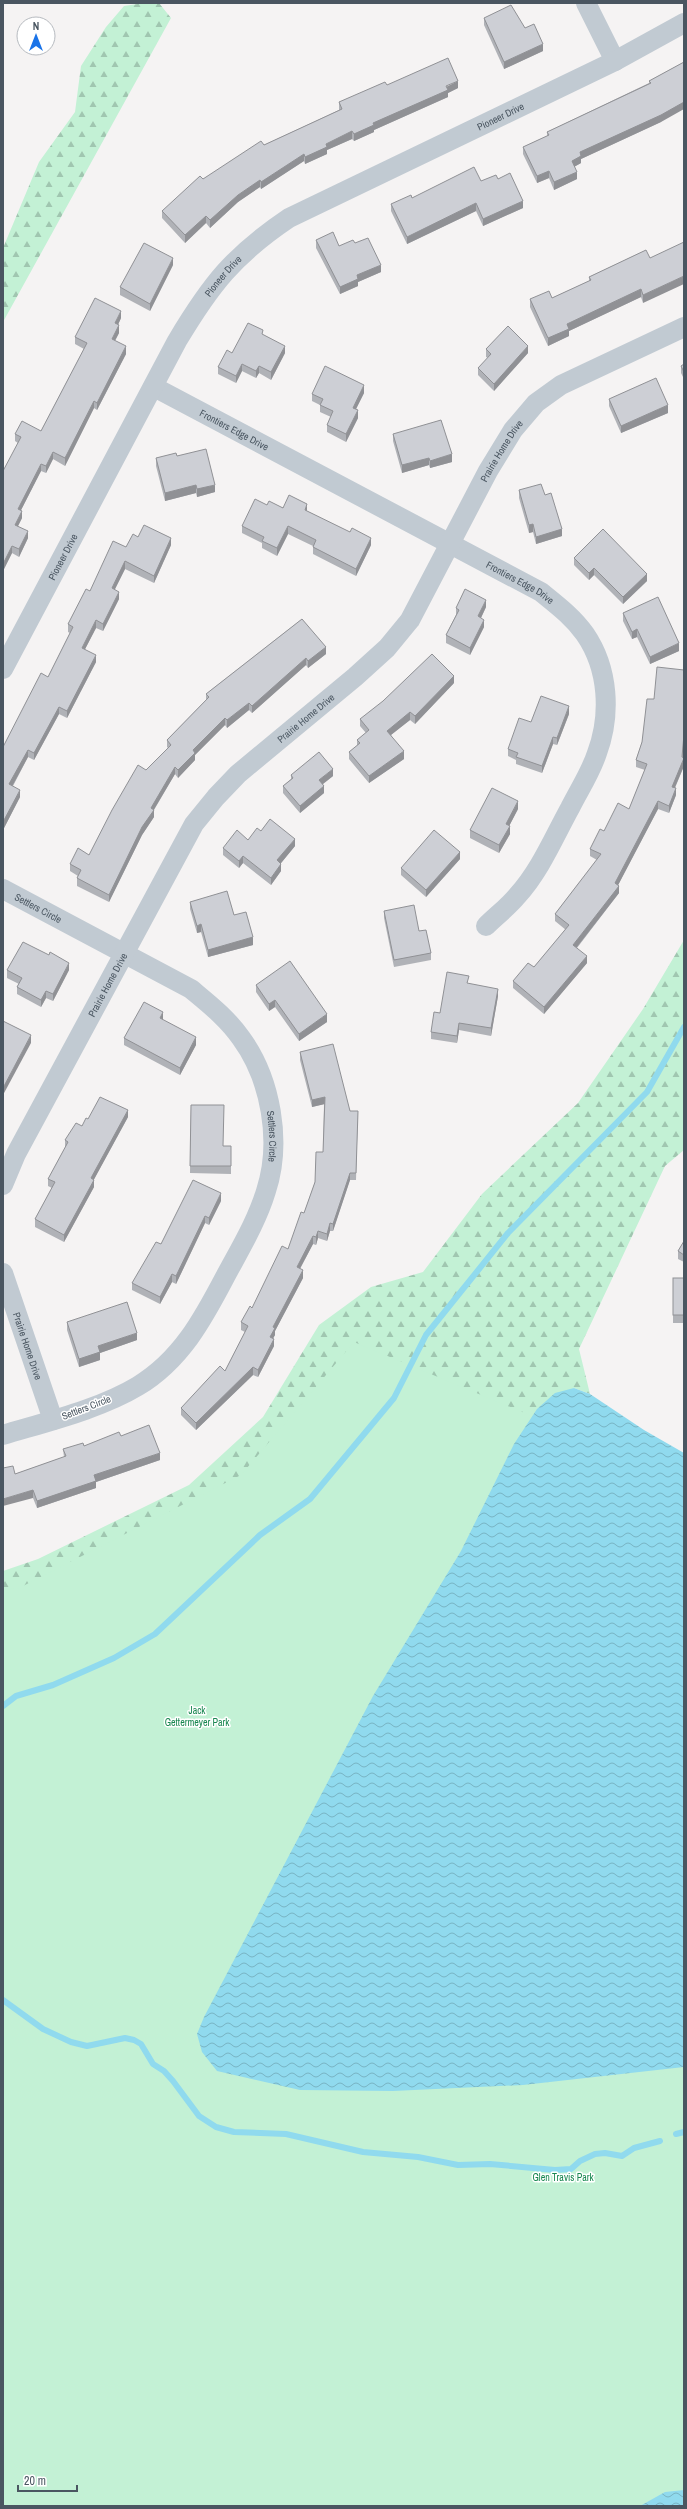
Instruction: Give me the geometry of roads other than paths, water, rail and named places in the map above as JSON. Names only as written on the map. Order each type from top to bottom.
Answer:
[{"type":"street","points":[[586,3],[615,62]]},
{"type":"street","name":"Pioneer Drive","points":[[3,669],[154,387],[177,341],[209,289],[226,269],[258,239],[289,218],[322,200],[615,62],[684,23]]},
{"type":"street","name":"Prairie Home Drive","points":[[3,1185],[16,1154],[125,955],[194,824],[238,774],[355,677],[387,648],[410,620],[513,430],[536,403],[561,385],[684,327]]},
{"type":"street","name":"Frontiers Edge Drive","points":[[154,387],[541,592],[564,611],[585,634],[596,657],[606,698],[605,728],[597,754],[553,839],[517,896],[486,926]]},
{"type":"street","name":"Settlers Circle","points":[[3,889],[191,989],[218,1011],[242,1038],[257,1068],[268,1099],[272,1123],[273,1156],[267,1190],[253,1223],[189,1341],[169,1362],[138,1386],[52,1420],[3,1435]]},
{"type":"street","name":"Prairie Home Drive","points":[[3,1273],[52,1420]]},
{"type":"water","points":[[574,1388],[590,1394],[644,1430],[684,1453],[684,2067],[523,2085],[393,2091],[300,2090],[217,2071],[202,2052],[197,2034],[204,2017],[373,1696],[461,1551],[514,1444],[537,1409],[555,1393]]},
{"type":"water","points":[[684,2490],[684,2506],[640,2506],[665,2492]]},
{"type":"waterway","points":[[3,1706],[16,1696],[53,1685],[114,1658],[155,1634],[260,1535],[310,1499],[394,1398],[426,1335],[508,1233],[647,1092],[684,1027]]},
{"type":"waterway","points":[[3,2000],[43,2029],[71,2042],[87,2046],[125,2038],[134,2040],[141,2044],[153,2064],[164,2071],[173,2081],[199,2116],[216,2127],[234,2132],[286,2134],[363,2152],[418,2157],[458,2165],[490,2164],[555,2170],[571,2169],[580,2161],[595,2154],[605,2153],[622,2156],[634,2148],[660,2141]]},
{"type":"waterway","points":[[676,2134],[684,2132]]},
{"type":"park label","name":"Jack Gettermeyer Park","points":[[197,1716]]},
{"type":"park label","name":"Glen Travis Park","points":[[563,2177]]}]
